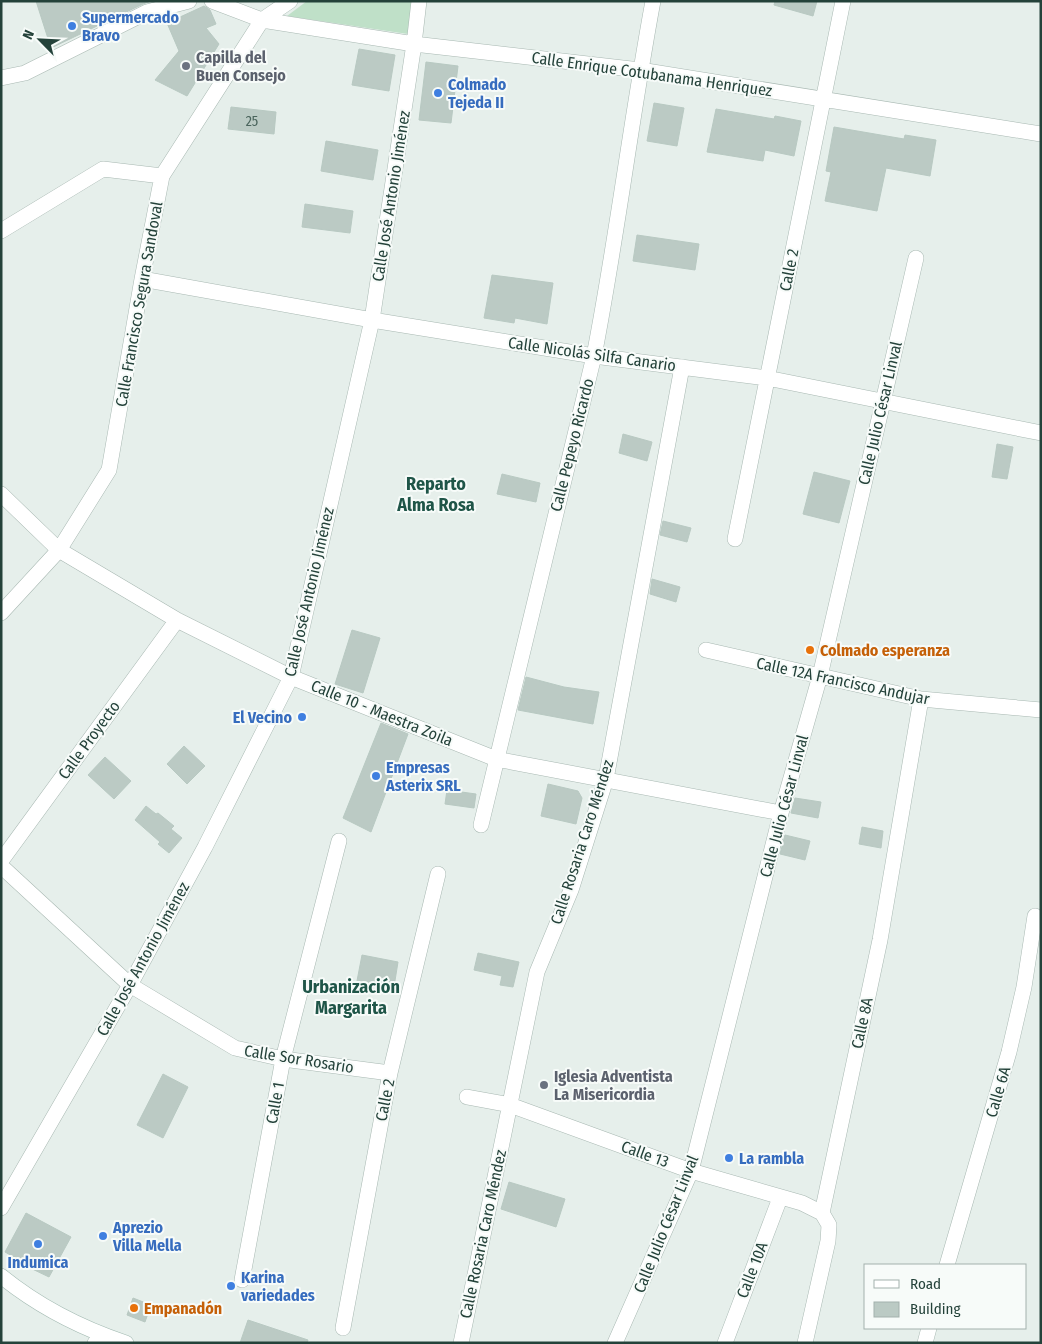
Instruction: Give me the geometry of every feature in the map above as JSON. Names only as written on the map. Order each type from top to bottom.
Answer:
[{"type":"street","points":[[1,78],[25,73],[146,12],[189,1]]},
{"type":"street","points":[[212,1],[262,20]]},
{"type":"street","name":"Calle Francisco Segura Sandoval","points":[[1,613],[59,550],[109,470],[162,176],[262,20],[290,1]]},
{"type":"street","name":"Calle José Antonio Jiménez","points":[[1,1208],[130,984],[205,847],[291,676],[372,320],[419,1]]},
{"type":"street","name":"Calle Pepeyo Ricardo","points":[[481,825],[594,356],[609,278],[640,70],[653,1]]},
{"type":"street","name":"Calle 2","points":[[735,539],[843,1]]},
{"type":"street","name":"Calle Enrique Cotubanama Henriquez","points":[[262,20],[414,44],[640,70],[1041,134]]},
{"type":"street","points":[[1,230],[103,169],[162,176]]},
{"type":"street","name":"Calle Julio César Linval","points":[[616,1343],[691,1170],[781,813],[820,676],[916,258]]},
{"type":"street","name":"Calle Nicolás Silfa Canario","points":[[142,279],[372,320],[594,356],[767,378],[1041,433]]},
{"type":"street","name":"Calle Rosaria Caro Méndez","points":[[461,1343],[537,972],[570,890],[606,779],[682,367]]},
{"type":"street","name":"Calle 10 - Maestra Zoila","points":[[1,494],[59,550],[177,620],[291,676],[496,759],[781,813]]},
{"type":"street","name":"Calle Proyecto","points":[[1,861],[177,620]]},
{"type":"street","name":"Calle 12A Francisco Andujar","points":[[706,650],[921,700],[1041,710]]},
{"type":"street","name":"Calle 8A","points":[[805,1343],[828,1241],[829,1225],[822,1213],[880,940],[921,700]]},
{"type":"street","name":"Calle 1","points":[[242,1280],[283,1059],[339,840]]},
{"type":"street","name":"Calle Sor Rosario","points":[[1,866],[130,984],[235,1048],[283,1059],[390,1073]]},
{"type":"street","name":"Calle 2","points":[[343,1328],[390,1073],[438,874]]},
{"type":"street","name":"Calle 6A","points":[[948,1264],[1010,1052],[1024,987],[1036,916]]},
{"type":"street","name":"Calle 13","points":[[467,1097],[510,1105],[691,1170],[802,1203],[822,1213]]},
{"type":"street","name":"Calle 10A","points":[[725,1343],[780,1198]]},
{"type":"street","points":[[1,1276],[24,1294],[99,1339],[126,1343]]},
{"type":"street","points":[[925,1343],[929,1329]]},
{"type":"green space","points":[[307,1],[412,1],[408,34],[287,16]]},
{"type":"building","name":"Supermercado Bravo","points":[[36,1],[151,1],[51,48]]},
{"type":"building","points":[[775,1],[817,1],[813,16],[774,5]]},
{"type":"building","name":"Capilla del Buen Consejo","points":[[204,6],[210,10],[216,24],[206,28],[219,44],[187,96],[155,80],[179,51],[167,23]]},
{"type":"building","points":[[359,49],[395,55],[389,91],[352,85]]},
{"type":"building","name":"Colmado Tejeda II","points":[[426,62],[458,66],[451,123],[419,120]]},
{"type":"building","points":[[654,103],[684,108],[677,146],[647,141]]},
{"type":"building","points":[[231,107],[276,112],[274,134],[228,129]]},
{"type":"building","points":[[716,109],[774,119],[775,116],[801,121],[794,156],[765,150],[763,161],[707,152]]},
{"type":"building","points":[[834,127],[904,139],[905,135],[936,140],[930,176],[886,168],[877,211],[825,201],[831,172],[826,171]]},
{"type":"building","points":[[326,141],[378,150],[373,180],[321,171]]},
{"type":"building","points":[[305,204],[353,211],[350,233],[302,227]]},
{"type":"building","points":[[637,235],[699,244],[695,270],[633,261]]},
{"type":"building","points":[[492,275],[553,283],[547,324],[515,318],[514,323],[484,318]]},
{"type":"building","points":[[623,434],[652,442],[647,461],[619,453]]},
{"type":"building","points":[[997,444],[1013,447],[1007,479],[992,477]]},
{"type":"building","points":[[814,472],[850,481],[839,523],[803,514]]},
{"type":"building","points":[[502,474],[540,483],[536,502],[497,494]]},
{"type":"building","points":[[663,521],[691,528],[687,542],[660,535]]},
{"type":"building","points":[[652,579],[680,587],[676,602],[650,594]]},
{"type":"building","points":[[352,630],[380,638],[363,693],[335,684]]},
{"type":"building","points":[[526,677],[564,687],[599,692],[593,724],[518,710]]},
{"type":"building","name":"Empresas Asterix SRL","points":[[381,723],[408,734],[371,832],[343,818]]},
{"type":"building","points":[[184,746],[205,766],[187,784],[167,764]]},
{"type":"building","points":[[105,757],[131,781],[114,799],[88,775]]},
{"type":"building","points":[[548,784],[578,791],[582,798],[576,824],[541,816]]},
{"type":"building","points":[[447,790],[476,794],[474,808],[445,804]]},
{"type":"building","points":[[795,798],[821,802],[818,818],[791,813]]},
{"type":"building","points":[[146,806],[174,826],[171,829],[182,838],[169,853],[158,844],[160,842],[135,820]]},
{"type":"building","points":[[862,827],[883,831],[881,848],[859,844]]},
{"type":"building","points":[[785,835],[810,841],[805,860],[780,854]]},
{"type":"building","points":[[478,953],[519,962],[513,987],[500,985],[502,976],[474,970]]},
{"type":"building","points":[[362,955],[398,962],[393,993],[356,986]]},
{"type":"building","points":[[163,1074],[188,1087],[163,1138],[137,1125]]},
{"type":"building","points":[[509,1182],[565,1199],[556,1227],[501,1209]]},
{"type":"building","name":"Indumica","points":[[26,1213],[71,1237],[49,1277],[26,1266],[23,1262],[5,1252]]},
{"type":"building","points":[[133,1298],[151,1305],[145,1322],[127,1315]]},
{"type":"building","points":[[248,1320],[308,1340],[307,1343],[240,1343]]},
{"type":"place","name":"Supermercado Bravo","points":[[72,26]]},
{"type":"place","name":"Capilla del Buen Consejo","points":[[186,66]]},
{"type":"place","name":"Colmado Tejeda II","points":[[438,93]]},
{"type":"place","name":"Colmado esperanza","points":[[810,650]]},
{"type":"place","name":"El Vecino","points":[[302,717]]},
{"type":"place","name":"Empresas Asterix SRL","points":[[376,776]]},
{"type":"place","name":"Iglesia Adventista La Misericordia","points":[[544,1085]]},
{"type":"place","name":"La rambla","points":[[729,1158]]},
{"type":"place","name":"Aprezio Villa Mella","points":[[103,1236]]},
{"type":"place","name":"Indumica","points":[[38,1244]]},
{"type":"place","name":"Karina variedades","points":[[231,1286]]},
{"type":"place","name":"Empanadón","points":[[134,1308]]},
{"type":"district","name":"Reparto Alma Rosa","points":[[436,494]]},
{"type":"district","name":"Urbanización Margarita","points":[[351,998]]}]
